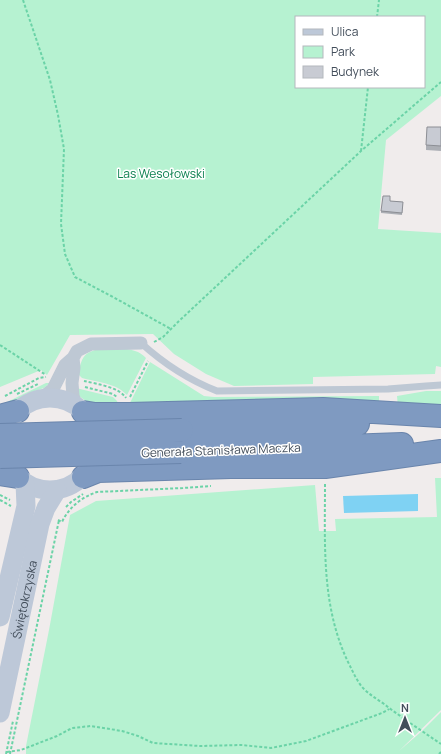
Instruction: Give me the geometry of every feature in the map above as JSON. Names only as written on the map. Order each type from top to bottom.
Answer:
[{"type":"highway","points":[[80,410],[95,414],[129,414],[323,409],[441,416]]},
{"type":"highway","name":"Generała Stanisława Maczka","points":[[0,435],[441,421]]},
{"type":"highway","name":"Generała Stanisława Maczka","points":[[0,457],[441,443]]},
{"type":"highway","points":[[85,484],[98,471],[231,467],[325,467],[441,451]]},
{"type":"main road","points":[[51,398],[68,402],[80,410],[89,419],[94,429],[96,443],[96,452],[85,484],[71,485],[62,490],[41,490],[14,478],[13,472],[7,462],[4,445],[5,435],[9,423],[9,414],[38,400],[51,398]]},
{"type":"main road","name":"Świętokrzyska","points":[[0,618],[26,506],[14,478]]},
{"type":"main road","name":"Świętokrzyska","points":[[0,713],[40,524],[46,508],[56,490]]},
{"type":"street","points":[[38,400],[53,389],[65,365],[73,358],[77,351],[92,344],[141,343]]},
{"type":"street","points":[[73,358],[73,396],[80,410]]},
{"type":"lane","points":[[141,343],[165,363],[206,387],[217,391],[388,389],[441,385]]},
{"type":"path","points":[[23,0],[50,80],[58,115],[64,149],[61,224],[65,254],[75,277],[171,329]]},
{"type":"path","points":[[377,16],[379,0]]},
{"type":"path","points":[[141,343],[152,342],[163,337],[361,151],[441,82]]},
{"type":"path","points":[[361,151],[368,88]]},
{"type":"path","points":[[0,345],[48,376]]},
{"type":"path","points":[[127,403],[152,353]]},
{"type":"path","points":[[325,467],[325,553],[328,594],[333,622],[344,654],[364,689],[441,744]]},
{"type":"path","points":[[64,510],[85,484]]},
{"type":"path","points":[[10,753],[61,514]]},
{"type":"path","points":[[7,752],[10,753],[22,750],[41,743],[72,728],[91,726],[122,731],[138,736],[152,743],[200,746],[241,745],[271,748],[306,741],[390,709]]},
{"type":"green space","name":"Las Wesołowski","points":[[0,0],[441,0],[441,96],[386,140],[378,229],[441,233],[441,367],[436,366],[435,374],[313,377],[313,384],[234,386],[206,374],[174,354],[153,334],[70,335],[47,375],[41,370],[0,387]]},
{"type":"green space","points":[[98,349],[131,350],[146,358],[127,395],[112,385],[82,378],[78,374],[84,357],[89,352]]},
{"type":"green space","points":[[150,362],[204,396],[379,396],[379,407],[133,405],[130,403]]},
{"type":"green space","points":[[46,383],[50,383],[44,388],[26,394],[13,403],[3,404]]},
{"type":"green space","points":[[76,388],[113,397],[119,406],[90,404],[79,396]]},
{"type":"green space","points":[[426,391],[441,391],[441,406],[398,407],[397,396]]},
{"type":"green space","points":[[435,478],[441,478],[441,710],[399,751],[441,712],[441,754],[26,754],[26,746],[70,515],[96,501],[315,485],[319,531],[336,531],[335,519],[437,517]]},
{"type":"water","points":[[418,494],[418,511],[344,513],[343,496]]},
{"type":"building","points":[[427,127],[441,127],[441,146],[426,145]]},
{"type":"building","points":[[383,196],[390,196],[390,201],[403,202],[402,213],[381,211]]}]
